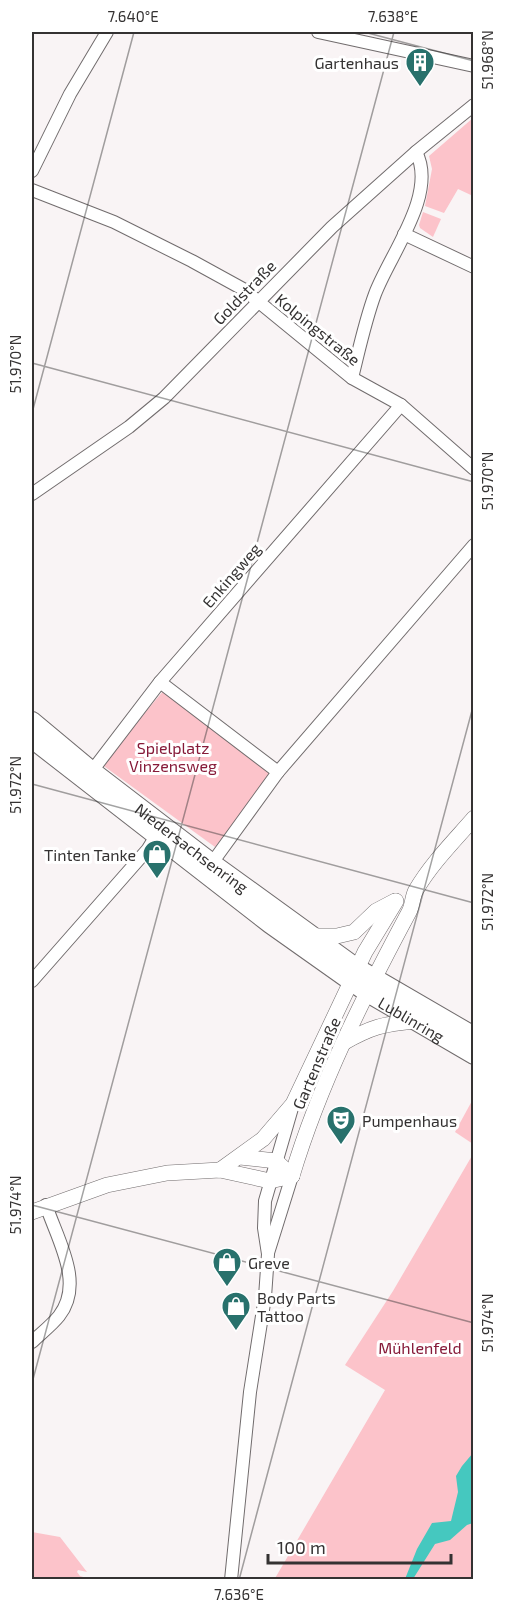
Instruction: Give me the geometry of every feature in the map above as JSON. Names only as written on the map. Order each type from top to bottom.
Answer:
[{"type":"main road","name":"Niedersachsenring","points":[[32,721],[92,771],[212,863],[313,936],[354,975]]},
{"type":"main road","name":"Niedersachsenring","points":[[32,739],[270,924],[354,975]]},
{"type":"main road","name":"Lublinring","points":[[354,975],[474,1036]]},
{"type":"main road","name":"Lublinring","points":[[370,985],[415,1021],[474,1055]]},
{"type":"street","points":[[32,171],[70,94],[107,32]]},
{"type":"street","points":[[318,32],[474,66]]},
{"type":"street","name":"Goldstraße","points":[[32,494],[138,420],[164,398],[332,227],[416,152],[474,105]]},
{"type":"street","points":[[352,378],[375,292],[416,205],[420,183],[420,160],[416,152]]},
{"type":"street","name":"Kolpingstraße","points":[[32,190],[114,222],[243,289],[352,378],[401,405],[474,469]]},
{"type":"street","points":[[404,234],[474,267]]},
{"type":"street","name":"Enkingweg","points":[[92,771],[160,682],[401,405]]},
{"type":"street","points":[[212,863],[278,772],[474,545]]},
{"type":"street","points":[[160,682],[278,772]]},
{"type":"street","name":"Gartenstraße","points":[[231,1580],[250,1392],[265,1297],[268,1254],[264,1228],[265,1201],[293,1104],[365,952],[396,901],[414,892],[474,818]]},
{"type":"street","points":[[32,981],[148,849],[156,836]]},
{"type":"street","name":"Gartenstraße","points":[[268,1254],[315,1112],[370,985],[411,908],[414,892]]},
{"type":"street","points":[[313,936],[337,936],[354,932],[376,911],[396,901]]},
{"type":"street","points":[[343,1043],[372,1028],[415,1021]]},
{"type":"street","name":"Gartenstraße","points":[[220,1170],[263,1138],[293,1104]]},
{"type":"street","points":[[240,1157],[276,1161],[292,1176]]},
{"type":"street","points":[[32,1212],[46,1205],[107,1185],[167,1173],[220,1170],[270,1181],[292,1176]]},
{"type":"street","points":[[32,1342],[58,1317],[67,1301],[71,1279],[46,1205]]},
{"type":"green space","points":[[473,118],[473,196],[458,189],[444,213],[425,206],[432,169],[429,156]]},
{"type":"green space","points":[[423,212],[441,219],[433,237],[420,228]]},
{"type":"green space","name":"Spielplatz Vinzensweg","points":[[165,689],[274,773],[215,847],[101,764]]},
{"type":"green space","points":[[473,1099],[473,1144],[455,1132]]},
{"type":"green space","name":"Mühlenfeld","points":[[473,1154],[473,1579],[274,1580],[385,1390],[345,1365],[393,1291]]},
{"type":"green space","points":[[32,1532],[60,1537],[87,1572],[78,1570],[77,1572],[80,1576],[90,1579],[32,1579]]},
{"type":"water","points":[[473,1453],[473,1523],[467,1525],[450,1540],[435,1544],[413,1579],[405,1579],[417,1549],[432,1523],[451,1521],[458,1492],[456,1476]]},
{"type":"place","name":"Gartenhaus","points":[[420,88]]},
{"type":"place","name":"Tinten Tanke","points":[[157,880]]},
{"type":"place","name":"Pumpenhaus","points":[[341,1146]]},
{"type":"place","name":"Greve","points":[[227,1288]]},
{"type":"place","name":"Body Parts Tattoo","points":[[236,1332]]}]
